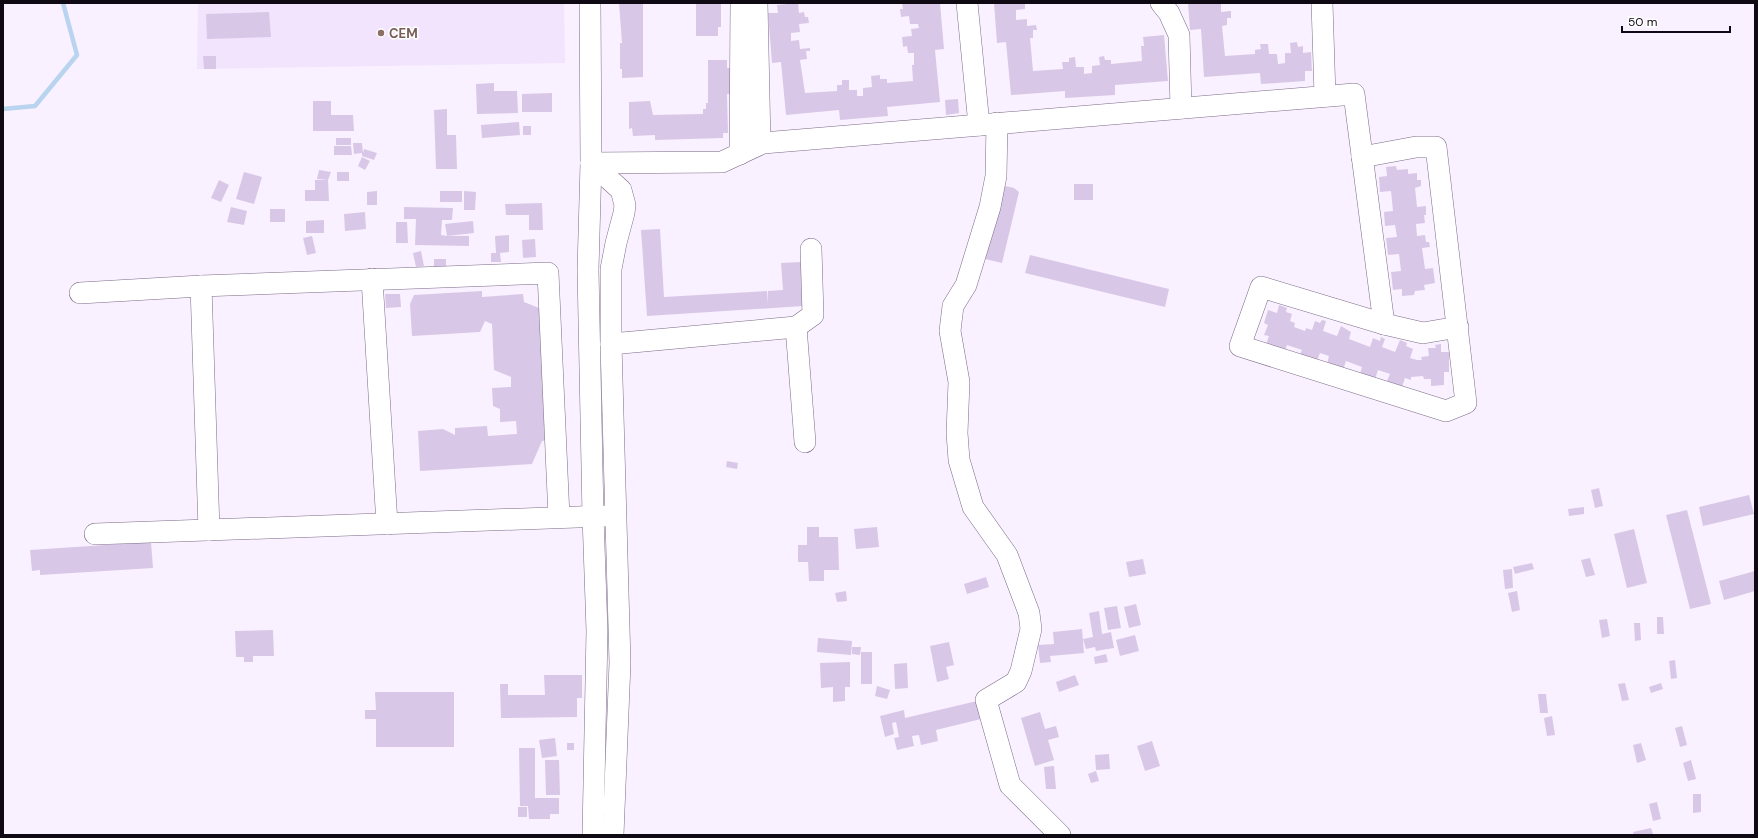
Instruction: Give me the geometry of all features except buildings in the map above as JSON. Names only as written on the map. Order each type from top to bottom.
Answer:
[{"type":"street","points":[[590,3],[591,163],[588,270],[597,630],[593,835]]},
{"type":"street","points":[[740,154],[741,3]]},
{"type":"street","points":[[757,3],[760,144]]},
{"type":"street","points":[[967,3],[996,176],[990,207],[966,285],[953,306],[950,331],[959,382],[957,433],[959,453],[973,507],[1007,555],[1029,613],[1031,629],[1016,682],[986,700],[1010,785],[1060,835]]},
{"type":"street","points":[[1161,3],[1169,13],[1179,36],[1181,108]]},
{"type":"street","points":[[1322,3],[1325,96]]},
{"type":"street","points":[[591,163],[722,162],[763,143],[1354,94],[1384,324]]},
{"type":"street","points":[[1362,157],[1416,147],[1436,147],[1458,327],[1466,403],[1446,411],[1240,346],[1260,287],[1384,324],[1423,333],[1458,327]]},
{"type":"street","points":[[591,163],[621,190],[625,205],[611,268],[611,344],[620,663],[613,835]]},
{"type":"street","points":[[611,344],[796,327],[813,315],[811,249]]},
{"type":"street","points":[[80,293],[201,286],[548,273],[559,517]]},
{"type":"street","points":[[372,280],[387,524]]},
{"type":"street","points":[[201,286],[209,530]]},
{"type":"street","points":[[796,327],[805,442]]},
{"type":"street","points":[[95,534],[616,516]]},
{"type":"shaded area","name":"CEM","points":[[198,3],[564,3],[565,63],[197,69]]},
{"type":"waterway","points":[[3,109],[35,106],[77,55],[63,3]]},
{"type":"place","name":"CEM","points":[[381,33]]}]
